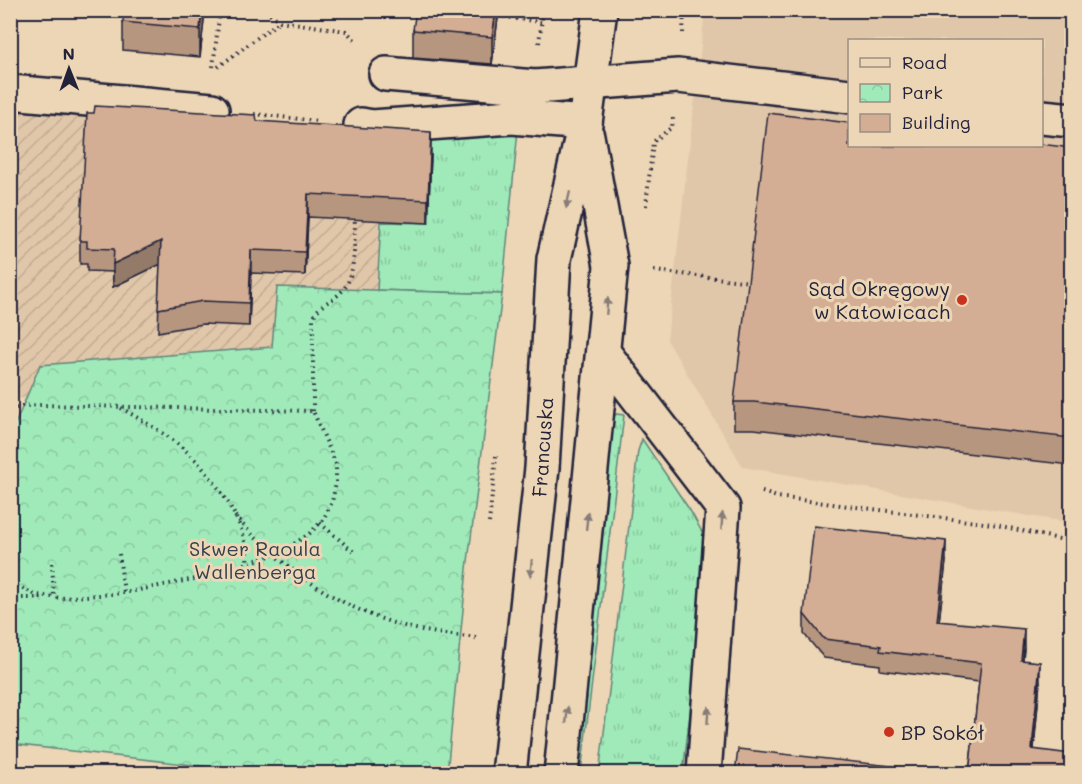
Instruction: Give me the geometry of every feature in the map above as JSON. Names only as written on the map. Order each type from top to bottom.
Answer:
[{"type":"street","name":"Francuska","points":[[509,774],[542,468],[554,260],[585,123],[600,10]]},
{"type":"street","points":[[386,74],[536,87],[678,76],[848,96]]},
{"type":"street","points":[[10,92],[212,110]]},
{"type":"street","points":[[360,125],[372,127],[512,117],[585,123]]},
{"type":"street","points":[[1043,117],[1071,120]]},
{"type":"street","name":"Francuska","points":[[561,774],[611,266],[585,123]]},
{"type":"street","points":[[603,352],[723,508],[704,774]]},
{"type":"path","points":[[220,10],[213,70],[280,21]]},
{"type":"path","points":[[265,10],[280,21],[346,31],[386,74]]},
{"type":"path","points":[[645,211],[653,142],[672,127],[684,10]]},
{"type":"path","points":[[498,16],[541,22]]},
{"type":"path","points":[[212,110],[360,125]]},
{"type":"path","points":[[10,598],[88,597],[124,593],[224,573],[273,555],[309,534],[320,523],[332,502],[336,483],[336,464],[313,411],[313,318],[319,307],[331,301],[345,289],[352,274],[356,205]]},
{"type":"path","points":[[650,270],[756,282]]},
{"type":"path","points":[[10,410],[32,405],[313,411]]},
{"type":"path","points":[[120,407],[159,431],[187,452],[254,538],[273,555],[329,593],[404,626],[477,638]]},
{"type":"path","points":[[756,491],[777,497],[992,524],[1071,542]]},
{"type":"path","points":[[235,516],[248,550],[247,563]]},
{"type":"path","points":[[320,523],[355,553]]},
{"type":"path","points":[[119,554],[124,593]]},
{"type":"path","points":[[52,563],[54,598]]},
{"type":"path","points":[[10,582],[36,595],[54,598]]},
{"type":"shaded area","points":[[705,11],[1071,11],[1071,523],[743,467],[667,340]]},
{"type":"shaded area","points":[[10,106],[430,139],[502,294],[277,287],[272,347],[40,365],[26,397],[11,401]]},
{"type":"green space","points":[[518,130],[502,294],[377,290],[381,222],[429,223],[430,139]]},
{"type":"green space","name":"Skwer Raoula Wallenberga","points":[[277,287],[502,294],[467,569],[447,773],[264,773],[11,744],[11,434],[40,365],[272,347]]},
{"type":"green space","points":[[616,414],[624,415],[581,773],[575,774],[613,418]]},
{"type":"green space","points":[[642,439],[691,512],[702,532],[706,551],[706,578],[683,773],[599,774],[638,451]]},
{"type":"building","points":[[124,10],[202,10],[200,29],[123,22]]},
{"type":"building","points":[[416,10],[496,10],[492,37],[413,30]]},
{"type":"building","points":[[95,106],[256,115],[257,121],[431,132],[428,200],[308,194],[305,252],[251,250],[249,303],[203,301],[158,309],[161,241],[113,264],[114,249],[87,248],[87,241],[80,241],[87,113],[94,113]]},
{"type":"building","points":[[768,113],[848,123],[848,147],[1043,147],[1043,144],[1071,148],[1071,438],[754,402],[734,402]]},
{"type":"building","points":[[814,526],[946,541],[937,621],[1024,629],[1021,660],[1040,662],[1032,749],[1071,754],[1071,774],[969,774],[981,663],[880,651],[881,646],[824,639],[804,614]]},
{"type":"building","points":[[738,749],[954,773],[735,774]]},
{"type":"place","name":"Sąd Okręgowy w Katowicach","points":[[962,300]]},
{"type":"place","name":"BP Sokół","points":[[889,732]]}]
